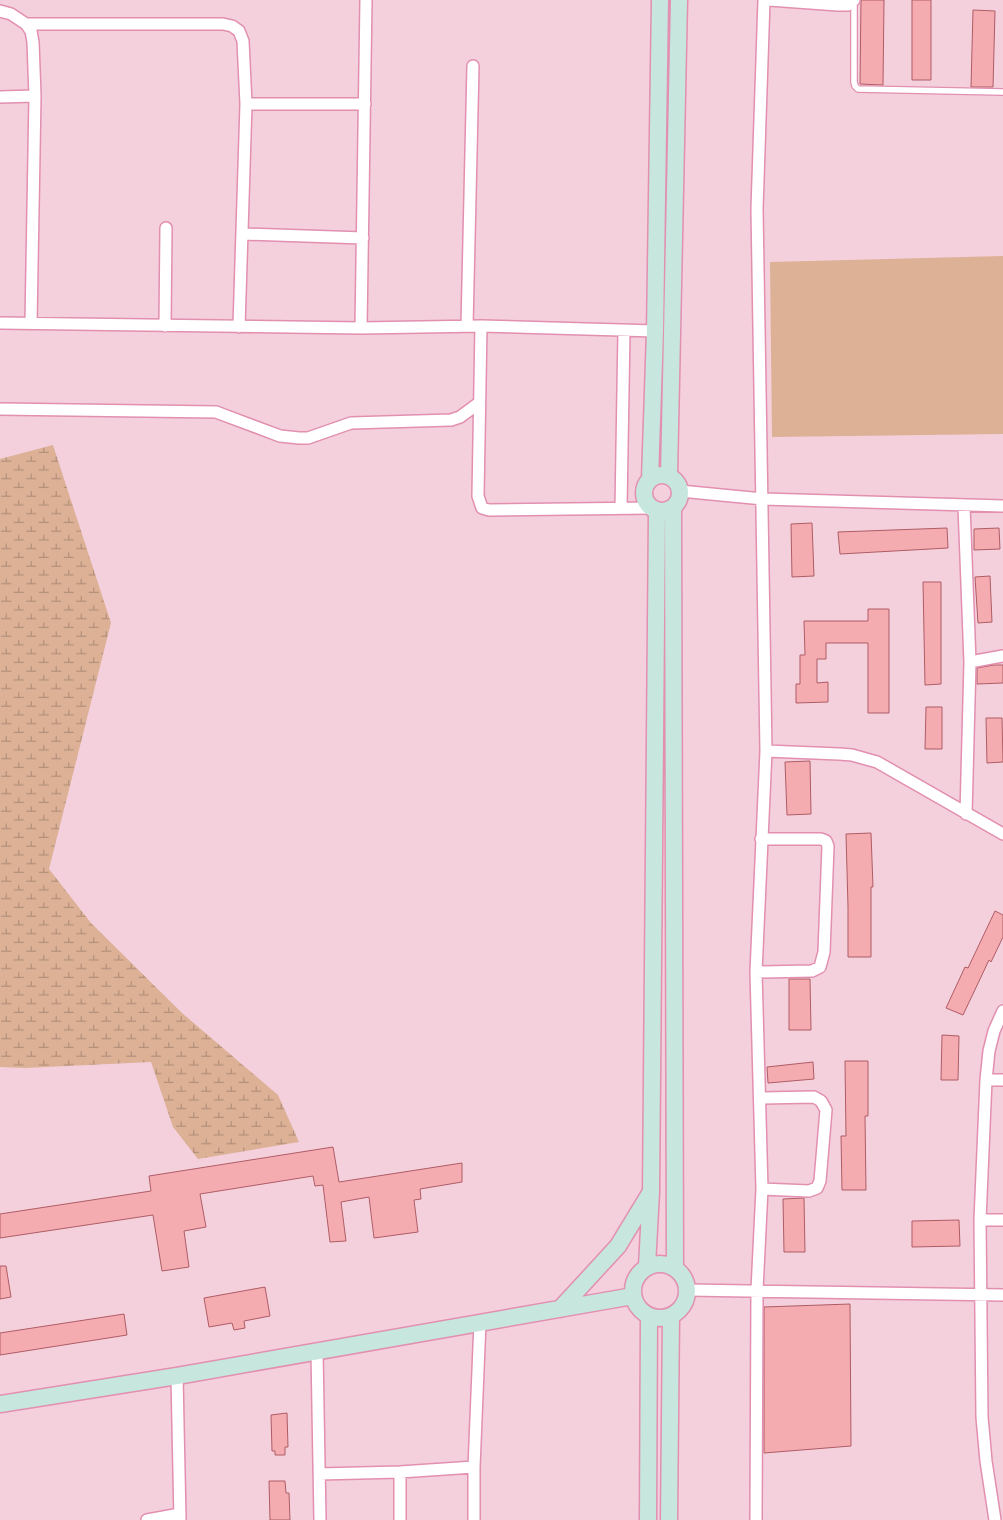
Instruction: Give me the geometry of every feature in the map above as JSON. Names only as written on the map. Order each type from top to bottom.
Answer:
[{"type":"main road","points":[[650,479],[660,0]]},
{"type":"main road","points":[[669,476],[679,0]]},
{"type":"main road","points":[[659,474],[669,476],[677,482],[680,491],[677,503],[661,508],[645,499],[646,484],[650,479],[659,474]]},
{"type":"main road","points":[[647,1266],[651,1192],[661,508]]},
{"type":"main road","points":[[661,508],[675,1267]]},
{"type":"main road","points":[[560,1309],[618,1246],[651,1192]]},
{"type":"main road","points":[[661,1263],[675,1267],[682,1273],[686,1281],[688,1290],[683,1306],[671,1316],[663,1318],[649,1316],[636,1304],[633,1296],[635,1279],[647,1266],[661,1263]]},
{"type":"main road","points":[[0,1404],[177,1376],[633,1296]]},
{"type":"main road","points":[[648,1520],[649,1316]]},
{"type":"main road","points":[[669,1520],[671,1316]]},
{"type":"street","points":[[361,328],[366,0]]},
{"type":"street","points":[[756,1520],[757,1290],[762,1189],[756,972],[766,751],[757,209],[764,0]]},
{"type":"street","points":[[770,0],[838,5],[848,5],[854,0]]},
{"type":"street","points":[[0,11],[11,14],[26,24],[31,31],[33,42],[35,96],[31,323]]},
{"type":"street","points":[[26,24],[224,24],[232,26],[239,31],[243,41],[246,104],[239,327]]},
{"type":"street","points":[[467,326],[473,66]]},
{"type":"street","points":[[0,96],[35,96]]},
{"type":"street","points":[[246,104],[365,104]]},
{"type":"street","points":[[165,326],[166,228]]},
{"type":"street","points":[[243,234],[363,238]]},
{"type":"street","points":[[0,323],[361,328],[481,326],[654,331]]},
{"type":"street","points":[[481,326],[478,496],[482,508],[489,510],[661,508]]},
{"type":"street","points":[[621,508],[624,330]]},
{"type":"street","points":[[0,409],[216,412],[280,436],[308,438],[351,424],[451,420],[460,417],[479,403]]},
{"type":"street","points":[[680,491],[763,499],[1003,506]]},
{"type":"street","points":[[964,506],[970,662],[966,814]]},
{"type":"street","points":[[970,662],[1003,656]]},
{"type":"street","points":[[766,751],[839,754],[866,758],[877,762],[1003,834]]},
{"type":"street","points":[[756,972],[812,971],[820,967],[824,952],[828,846],[826,841],[821,839],[761,839]]},
{"type":"street","points":[[995,1520],[982,1418],[980,1220],[989,1052],[994,1030],[1003,1011]]},
{"type":"street","points":[[986,1080],[1003,1080]]},
{"type":"street","points":[[760,1098],[814,1097],[822,1101],[826,1110],[820,1181],[817,1188],[809,1191],[762,1189]]},
{"type":"street","points":[[980,1220],[1003,1220]]},
{"type":"street","points":[[688,1290],[1003,1295]]},
{"type":"street","points":[[474,1520],[474,1466],[480,1322]]},
{"type":"street","points":[[317,1352],[320,1520]]},
{"type":"street","points":[[147,1520],[180,1517],[177,1376]]},
{"type":"street","points":[[319,1474],[400,1472],[474,1466]]},
{"type":"street","points":[[400,1472],[400,1520]]},
{"type":"lane","points":[[854,0],[854,82],[858,88],[1003,92]]},
{"type":"green space","points":[[1003,256],[1003,434],[772,437],[770,262]]},
{"type":"green space","points":[[53,445],[111,623],[49,869],[91,923],[182,1013],[278,1095],[299,1142],[198,1159],[173,1127],[151,1062],[25,1068],[0,1067],[0,459]]},
{"type":"building","points":[[861,0],[884,0],[883,85],[860,84]]},
{"type":"building","points":[[912,0],[931,0],[931,80],[912,80]]},
{"type":"building","points":[[973,10],[995,11],[993,87],[971,87]]},
{"type":"building","points":[[812,523],[814,576],[792,577],[791,524]]},
{"type":"building","points":[[947,528],[948,548],[840,554],[838,532]]},
{"type":"building","points":[[999,528],[1000,549],[974,550],[974,529]]},
{"type":"building","points":[[990,576],[992,622],[978,623],[975,577]]},
{"type":"building","points":[[923,582],[941,582],[941,684],[925,685]]},
{"type":"building","points":[[868,609],[889,609],[889,713],[868,713],[868,643],[826,643],[826,659],[817,659],[817,683],[828,682],[828,702],[796,703],[796,684],[800,684],[800,655],[805,655],[804,621],[868,621]]},
{"type":"building","points":[[1003,665],[1003,683],[977,684],[977,668]]},
{"type":"building","points":[[926,707],[942,707],[942,749],[925,749]]},
{"type":"building","points":[[986,718],[1002,718],[1003,762],[987,763]]},
{"type":"building","points":[[810,761],[811,814],[787,815],[785,762]]},
{"type":"building","points":[[871,833],[873,887],[871,887],[871,957],[848,957],[846,834]]},
{"type":"building","points":[[995,911],[1003,915],[1003,937],[991,962],[989,960],[963,1015],[946,1008],[965,967],[968,968]]},
{"type":"building","points":[[789,979],[810,979],[811,1030],[789,1030]]},
{"type":"building","points":[[942,1035],[959,1036],[958,1080],[941,1080]]},
{"type":"building","points":[[845,1061],[868,1061],[868,1116],[865,1116],[866,1190],[842,1190],[841,1136],[846,1136]]},
{"type":"building","points":[[813,1062],[814,1079],[768,1083],[767,1067]]},
{"type":"building","points":[[333,1147],[339,1182],[462,1163],[462,1182],[420,1189],[421,1199],[414,1200],[418,1232],[374,1238],[369,1197],[341,1202],[346,1241],[330,1242],[323,1185],[315,1186],[313,1176],[200,1194],[206,1227],[184,1231],[189,1267],[162,1271],[153,1215],[0,1238],[0,1214],[151,1191],[149,1176]]},
{"type":"building","points":[[804,1198],[805,1252],[784,1252],[783,1199]]},
{"type":"building","points":[[959,1220],[960,1246],[912,1247],[912,1221]]},
{"type":"building","points":[[0,1266],[6,1266],[11,1297],[0,1299]]},
{"type":"building","points":[[265,1287],[270,1316],[244,1321],[245,1328],[234,1330],[232,1323],[209,1327],[204,1298]]},
{"type":"building","points":[[850,1304],[851,1446],[764,1453],[764,1307]]},
{"type":"building","points":[[124,1314],[127,1335],[0,1355],[0,1333]]},
{"type":"building","points":[[287,1413],[288,1447],[285,1447],[285,1455],[275,1455],[275,1451],[272,1451],[271,1415]]},
{"type":"building","points":[[269,1481],[285,1481],[286,1493],[289,1493],[290,1520],[270,1520]]}]
